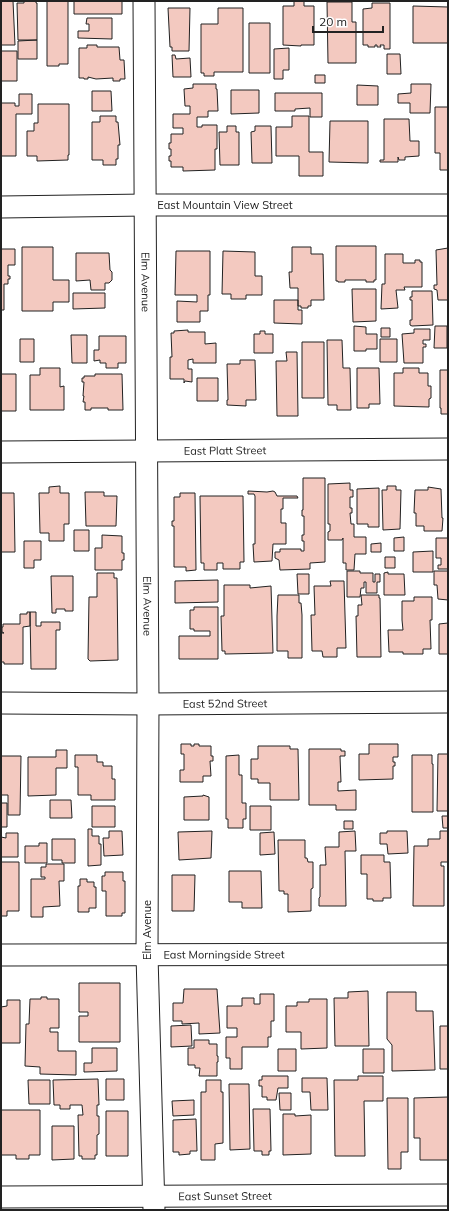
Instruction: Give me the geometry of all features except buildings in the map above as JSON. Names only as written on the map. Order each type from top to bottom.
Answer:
[{"type":"street","name":"Elm Avenue","points":[[144,1],[146,205],[145,451],[148,704],[147,955],[154,1203]]},
{"type":"street","name":"East Mountain View Street","points":[[1,207],[146,205],[448,205]]},
{"type":"street","name":"East Platt Street","points":[[1,452],[448,449]]},
{"type":"street","name":"East 52nd Street","points":[[1,703],[148,704],[448,702]]},
{"type":"street","name":"East Morningside Street","points":[[1,956],[448,954]]},
{"type":"street","name":"East Sunset Street","points":[[1,1197],[154,1203],[448,1195]]}]
